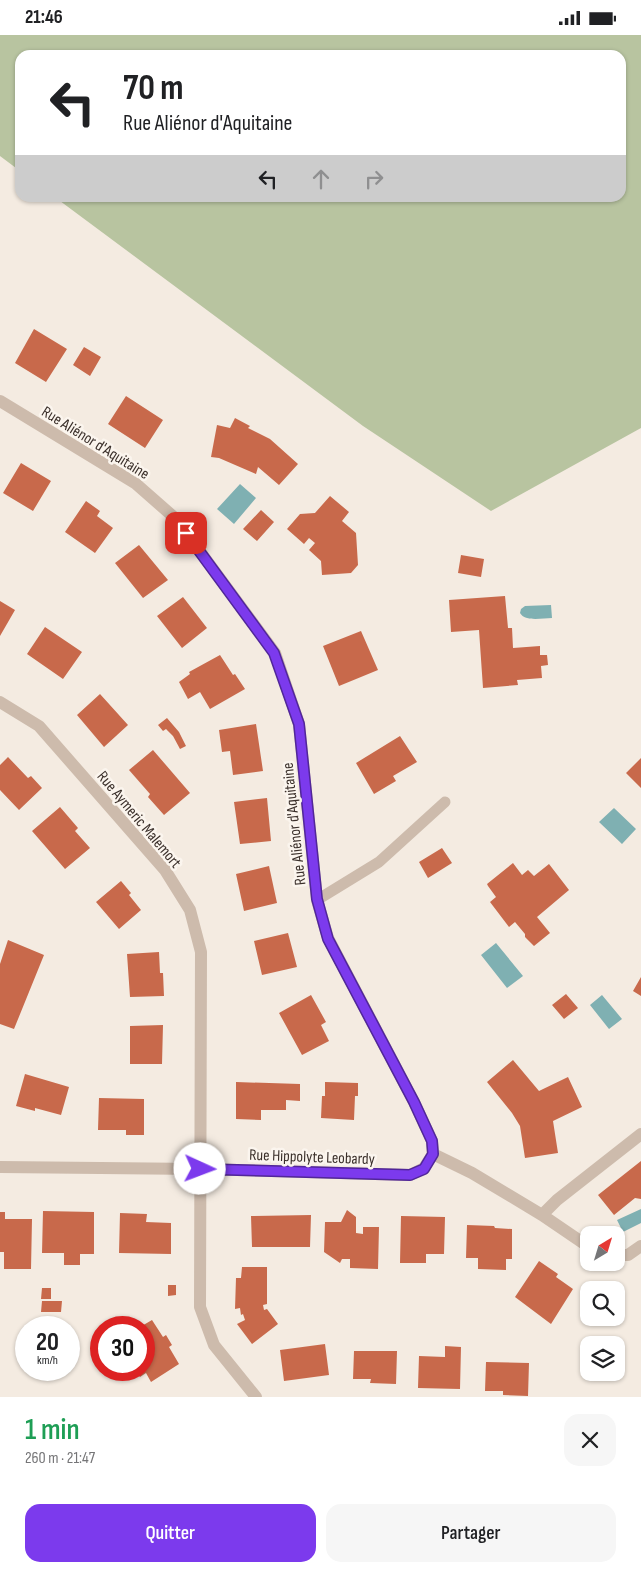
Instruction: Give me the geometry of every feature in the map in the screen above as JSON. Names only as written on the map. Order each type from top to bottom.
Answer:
[{"type":"street","name":"Rue Aliénor d'Aquitaine","points":[[0,401],[135,483],[176,519],[274,653],[299,724],[317,899],[328,939],[414,1102],[432,1141],[433,1154]]},
{"type":"street","name":"Rue Aymeric Malemort","points":[[0,703],[39,726],[165,870],[190,910],[201,952],[200,1307],[214,1345],[256,1397]]},
{"type":"street","points":[[542,1215],[557,1200],[641,1134]]},
{"type":"street","name":"Rue Hippolyte Leobardy","points":[[0,1167],[200,1169],[410,1175],[424,1169],[433,1154]]},
{"type":"street","points":[[433,1154],[472,1173],[542,1215],[580,1241]]},
{"type":"street","points":[[625,1255],[641,1246]]},
{"type":"lane","points":[[317,899],[379,862],[445,802]]},
{"type":"green space","points":[[0,35],[641,35],[641,428],[491,511],[363,426],[61,202],[626,202],[626,50],[15,50],[15,167],[0,156]]},
{"type":"water","points":[[240,484],[256,498],[234,524],[217,509]]},
{"type":"water","points":[[551,605],[552,618],[530,619],[522,616],[520,613],[521,609],[525,606]]},
{"type":"water","points":[[614,808],[636,829],[622,844],[599,822]]},
{"type":"water","points":[[496,943],[523,976],[507,988],[481,955]]},
{"type":"water","points":[[602,995],[622,1019],[609,1029],[590,1005]]},
{"type":"water","points":[[641,1209],[641,1223],[625,1231],[625,1226],[620,1226],[617,1220]]},
{"type":"building","points":[[34,329],[67,349],[46,382],[15,363]]},
{"type":"building","points":[[84,347],[101,357],[90,376],[73,365]]},
{"type":"building","points":[[126,396],[163,420],[145,448],[108,424]]},
{"type":"building","points":[[235,418],[250,426],[248,428],[270,439],[298,464],[279,485],[258,467],[256,474],[219,458],[211,457],[217,425],[230,428]]},
{"type":"building","points":[[21,463],[51,481],[33,511],[3,493]]},
{"type":"building","points":[[330,496],[349,512],[342,521],[356,533],[358,565],[351,573],[322,575],[321,561],[309,550],[315,543],[309,538],[304,544],[287,529],[300,514],[315,513]]},
{"type":"building","points":[[86,501],[100,511],[97,516],[113,528],[95,553],[65,532]]},
{"type":"building","points":[[261,510],[274,522],[257,541],[243,529]]},
{"type":"building","points":[[139,545],[168,580],[143,598],[115,563]]},
{"type":"building","points":[[461,555],[484,559],[481,577],[458,573]]},
{"type":"building","points":[[505,596],[508,628],[512,628],[513,648],[540,646],[540,655],[547,655],[548,665],[541,666],[542,678],[517,680],[518,685],[483,688],[479,630],[451,632],[449,600]]},
{"type":"building","points":[[183,597],[207,628],[182,648],[157,616]]},
{"type":"building","points":[[0,601],[15,610],[0,636]]},
{"type":"building","points":[[45,627],[82,652],[63,679],[27,654]]},
{"type":"building","points":[[361,631],[378,670],[339,686],[323,646]]},
{"type":"building","points":[[220,655],[245,689],[210,709],[200,692],[188,699],[179,682],[190,674],[189,672]]},
{"type":"building","points":[[100,694],[128,725],[104,747],[77,715]]},
{"type":"building","points":[[167,718],[179,732],[186,746],[180,749],[173,736],[166,729],[163,731],[158,725]]},
{"type":"building","points":[[256,724],[263,771],[233,775],[230,751],[222,752],[219,730]]},
{"type":"building","points":[[400,736],[417,762],[393,776],[396,781],[374,794],[356,763]]},
{"type":"building","points":[[153,750],[190,793],[164,815],[148,797],[150,794],[129,770]]},
{"type":"building","points":[[8,757],[28,778],[31,776],[42,788],[19,810],[0,790],[0,765]]},
{"type":"building","points":[[641,758],[641,788],[626,773]]},
{"type":"building","points":[[267,798],[271,841],[240,844],[234,802]]},
{"type":"building","points":[[60,807],[78,828],[75,831],[90,848],[65,869],[32,831]]},
{"type":"building","points":[[442,848],[452,863],[428,878],[419,862]]},
{"type":"building","points":[[513,863],[522,875],[528,870],[534,876],[549,864],[569,890],[537,917],[550,933],[534,946],[515,922],[509,927],[490,902],[496,897],[487,884]]},
{"type":"building","points":[[269,866],[277,903],[244,911],[236,874]]},
{"type":"building","points":[[121,881],[141,910],[119,929],[96,902]]},
{"type":"building","points":[[288,933],[297,967],[262,975],[254,941]]},
{"type":"building","points":[[8,940],[44,955],[14,1029],[0,1024],[0,964]]},
{"type":"building","points":[[159,952],[160,973],[163,973],[164,996],[130,997],[127,954]]},
{"type":"building","points":[[641,977],[641,996],[633,991]]},
{"type":"building","points":[[566,994],[578,1008],[564,1019],[552,1005]]},
{"type":"building","points":[[311,995],[326,1022],[321,1025],[329,1041],[302,1055],[279,1013]]},
{"type":"building","points":[[163,1025],[162,1064],[130,1064],[130,1026]]},
{"type":"building","points":[[513,1060],[539,1091],[568,1077],[582,1107],[553,1121],[558,1153],[525,1158],[520,1126],[487,1082]]},
{"type":"building","points":[[25,1074],[69,1087],[61,1115],[35,1108],[35,1111],[16,1106]]},
{"type":"building","points":[[236,1082],[300,1084],[300,1101],[286,1100],[286,1110],[261,1110],[261,1120],[236,1119]]},
{"type":"building","points":[[325,1082],[358,1083],[358,1096],[355,1096],[354,1120],[321,1118],[322,1096],[325,1096]]},
{"type":"building","points":[[99,1098],[144,1099],[144,1135],[126,1135],[126,1130],[98,1130]]},
{"type":"building","points":[[641,1161],[641,1199],[635,1198],[614,1215],[598,1195]]},
{"type":"building","points":[[347,1210],[356,1217],[356,1233],[363,1234],[363,1227],[379,1227],[378,1269],[350,1268],[350,1259],[342,1259],[340,1263],[324,1252],[325,1222],[341,1222]]},
{"type":"building","points":[[43,1211],[94,1212],[94,1254],[80,1254],[80,1265],[64,1265],[64,1253],[42,1253]]},
{"type":"building","points":[[0,1212],[5,1212],[5,1219],[32,1219],[31,1269],[4,1269],[4,1252],[0,1252]]},
{"type":"building","points":[[120,1213],[147,1214],[146,1222],[171,1223],[171,1254],[119,1253]]},
{"type":"building","points":[[311,1215],[310,1247],[252,1247],[251,1216]]},
{"type":"building","points":[[401,1216],[445,1217],[444,1254],[426,1254],[426,1263],[400,1263]]},
{"type":"building","points":[[467,1225],[512,1229],[512,1259],[506,1259],[506,1270],[478,1269],[478,1258],[466,1258]]},
{"type":"building","points":[[539,1261],[558,1274],[556,1277],[573,1289],[551,1324],[515,1297]]},
{"type":"building","points":[[242,1267],[267,1267],[267,1304],[263,1305],[264,1310],[267,1309],[278,1324],[252,1344],[237,1324],[245,1320],[243,1314],[241,1315],[240,1308],[235,1309],[236,1278],[241,1278]]},
{"type":"building","points":[[168,1285],[176,1285],[176,1295],[168,1296]]},
{"type":"building","points":[[42,1288],[51,1288],[51,1299],[41,1299]]},
{"type":"building","points":[[42,1301],[62,1301],[61,1312],[41,1312]]},
{"type":"building","points":[[155,1325],[163,1337],[166,1335],[172,1345],[169,1347],[179,1364],[155,1379]]},
{"type":"building","points":[[325,1344],[329,1375],[284,1381],[280,1350]]},
{"type":"building","points":[[445,1346],[461,1347],[460,1389],[418,1388],[419,1356],[445,1357]]},
{"type":"building","points":[[354,1351],[397,1351],[396,1384],[370,1383],[371,1379],[353,1379]]},
{"type":"building","points":[[486,1362],[529,1363],[528,1396],[503,1395],[503,1391],[485,1391]]},
{"type":"route","points":[[186,533],[274,653],[299,724],[317,899],[328,939],[414,1102],[432,1141],[433,1154],[424,1169],[410,1175],[200,1169]]}]
